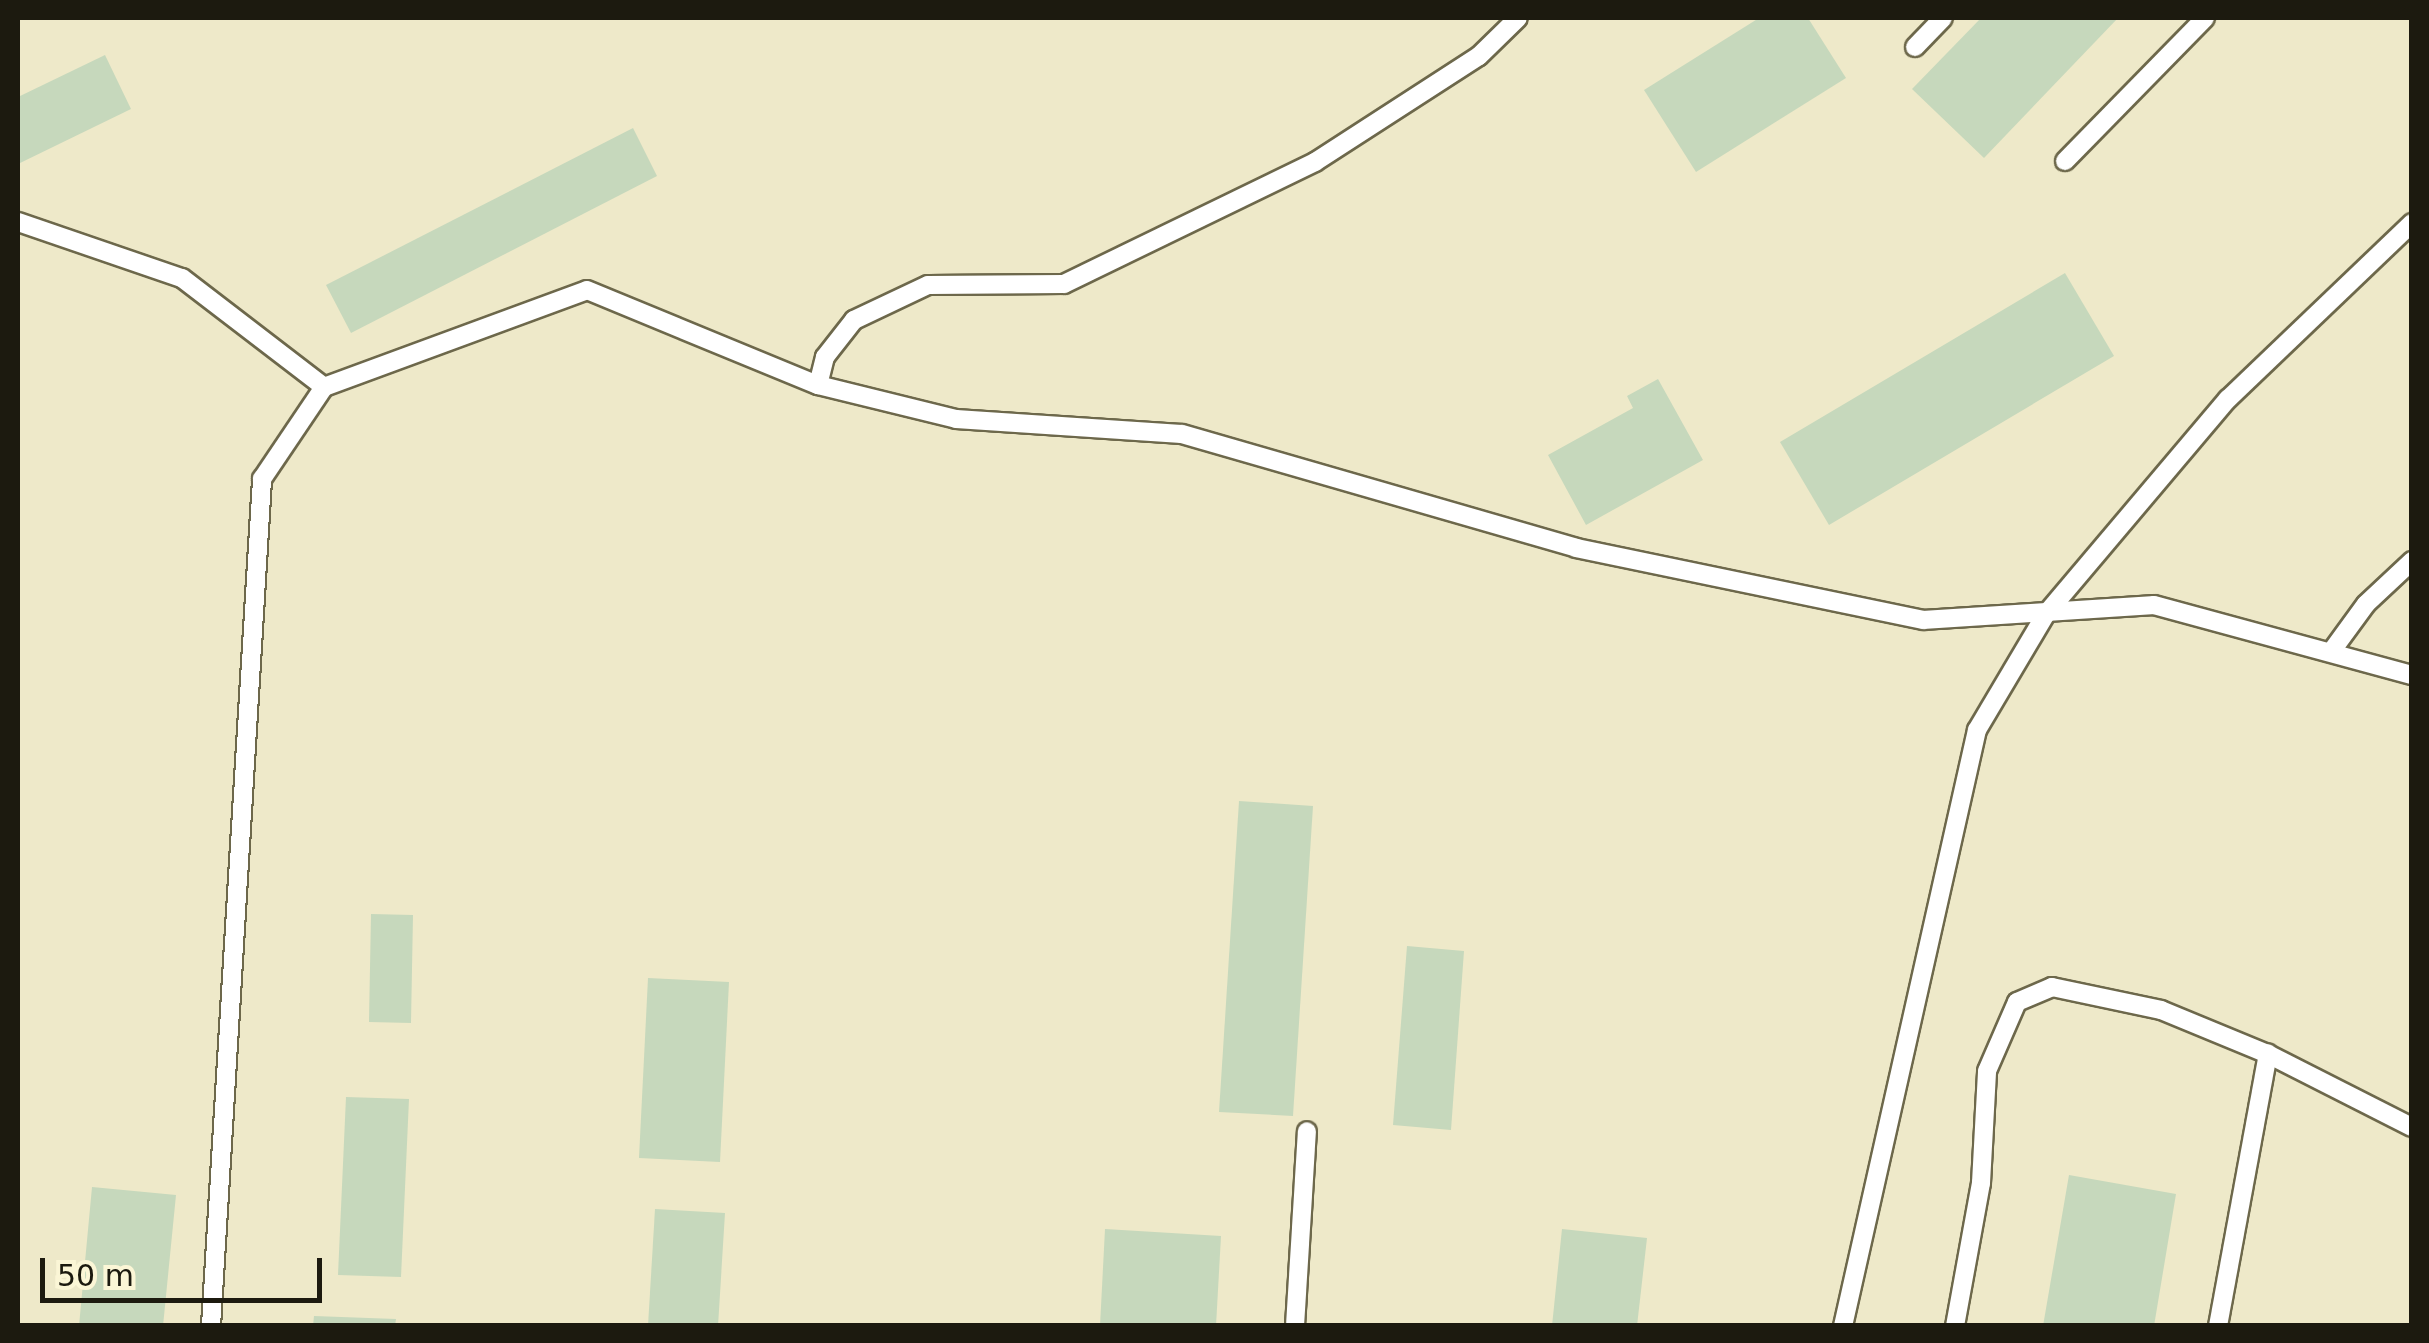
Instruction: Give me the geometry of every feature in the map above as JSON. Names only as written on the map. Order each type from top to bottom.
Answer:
[{"type":"lane","points":[[818,386],[826,357],[854,320],[928,285],[1064,284],[1314,162],[1479,56],[1518,18]]},
{"type":"lane","points":[[1915,47],[1943,18]]},
{"type":"lane","points":[[2065,161],[2205,18]]},
{"type":"lane","points":[[18,222],[182,278],[324,387]]},
{"type":"lane","points":[[1842,1326],[1977,730],[2046,614],[2228,399],[2412,223]]},
{"type":"lane","points":[[211,1326],[262,479],[324,387],[587,290],[818,386],[956,419],[1182,434],[1576,548],[1924,620],[2154,605],[2412,675]]},
{"type":"lane","points":[[2332,652],[2366,604],[2412,560]]},
{"type":"lane","points":[[1955,1326],[1982,1183],[1986,1071],[2017,1002],[2052,987],[2161,1010],[2268,1054],[2412,1127]]},
{"type":"lane","points":[[2218,1326],[2268,1054]]},
{"type":"lane","points":[[1296,1326],[1307,1131]]},
{"type":"building","points":[[1759,18],[1808,18],[1846,78],[1696,172],[1644,90]]},
{"type":"building","points":[[1981,18],[2118,18],[1984,158],[1912,89]]},
{"type":"building","points":[[105,55],[131,109],[18,164],[18,97]]},
{"type":"building","points":[[633,128],[657,176],[351,333],[326,285]]},
{"type":"building","points":[[2065,273],[2114,356],[1829,525],[1780,442]]},
{"type":"building","points":[[1658,379],[1703,460],[1586,525],[1548,455],[1633,408],[1627,396]]},
{"type":"building","points":[[1239,801],[1313,806],[1293,1116],[1219,1112]]},
{"type":"building","points":[[371,914],[413,915],[411,1023],[369,1022]]},
{"type":"building","points":[[1407,946],[1464,951],[1451,1130],[1393,1125]]},
{"type":"building","points":[[648,978],[729,982],[720,1162],[639,1158]]},
{"type":"building","points":[[346,1097],[409,1099],[401,1277],[338,1275]]},
{"type":"building","points":[[2069,1175],[2176,1194],[2154,1326],[2043,1326]]},
{"type":"building","points":[[92,1187],[176,1195],[163,1326],[79,1326]]},
{"type":"building","points":[[655,1209],[725,1213],[718,1326],[648,1326]]},
{"type":"building","points":[[1105,1229],[1221,1236],[1216,1326],[1100,1326]]},
{"type":"building","points":[[1562,1229],[1647,1238],[1637,1326],[1552,1326]]},
{"type":"building","points":[[314,1316],[396,1319],[395,1326],[313,1326]]}]
